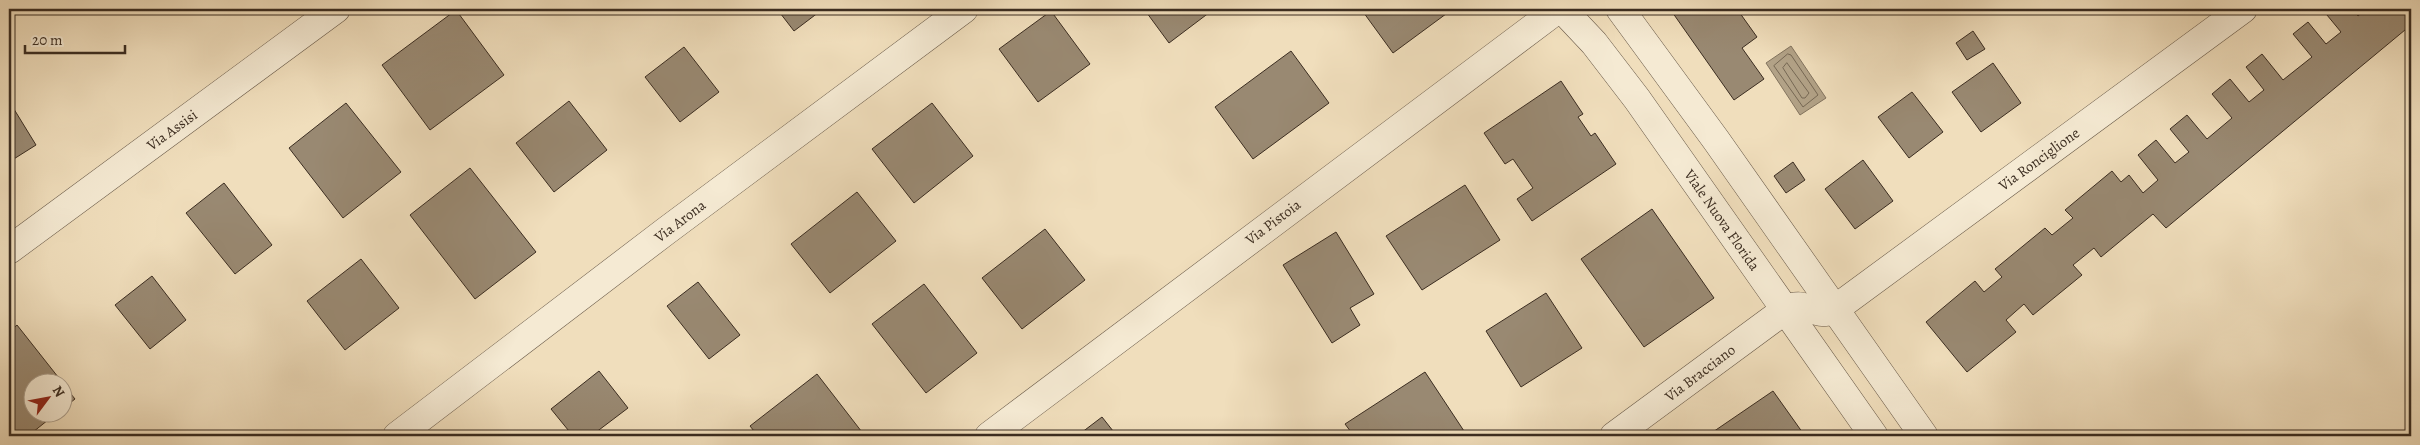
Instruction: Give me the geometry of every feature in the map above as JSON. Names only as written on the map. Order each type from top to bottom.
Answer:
[{"type":"street","name":"Via Assisi","points":[[9,250],[336,9]]},
{"type":"street","name":"Via Arona","points":[[397,436],[666,231],[964,9]]},
{"type":"street","name":"Via Pistoia","points":[[989,436],[1558,9]]},
{"type":"street","name":"Viale Nuova Florida","points":[[1562,9],[1623,80],[1874,436]]},
{"type":"street","points":[[1620,9],[1652,48],[1924,436]]},
{"type":"street","name":"Via Ronciglione","points":[[1835,309],[2243,9]]},
{"type":"street","points":[[1785,310],[1800,305],[1824,313],[1835,309]]},
{"type":"street","name":"Via Bracciano","points":[[1614,436],[1785,310]]},
{"type":"water","points":[[1791,46],[1826,98],[1800,115],[1766,63]]},
{"type":"building","points":[[777,9],[823,9],[794,31]]},
{"type":"building","points":[[1144,9],[1214,9],[1169,43]]},
{"type":"building","points":[[1361,9],[1448,9],[1450,11],[1393,53]]},
{"type":"building","points":[[1670,9],[1737,9],[1757,37],[1742,48],[1764,79],[1734,100]]},
{"type":"building","points":[[2322,9],[2352,9],[2358,16],[2366,9],[2411,9],[2411,25],[2166,228],[2153,214],[2101,257],[2094,248],[2073,265],[2082,275],[2033,315],[2024,304],[2006,320],[2016,332],[1967,372],[1926,322],[1975,281],[1984,292],[2002,277],[1995,269],[2045,228],[2052,235],[2073,218],[2065,210],[2112,171],[2121,182],[2129,175],[2143,193],[2158,180],[2138,155],[2156,140],[2175,163],[2189,152],[2170,129],[2187,115],[2207,139],[2232,118],[2212,94],[2230,79],[2249,102],[2264,90],[2246,67],[2262,54],[2283,80],[2312,57],[2293,34],[2308,22],[2326,44],[2341,32]]},
{"type":"building","points":[[456,10],[504,75],[430,130],[382,65]]},
{"type":"building","points":[[1051,11],[1090,64],[1038,102],[999,49]]},
{"type":"building","points":[[1973,31],[1985,49],[1967,60],[1956,43]]},
{"type":"building","points":[[684,47],[719,92],[680,122],[645,77]]},
{"type":"building","points":[[1291,51],[1329,103],[1253,159],[1215,107]]},
{"type":"building","points":[[1993,63],[2021,103],[1981,132],[1952,92]]},
{"type":"building","points":[[1561,81],[1583,114],[1578,117],[1591,136],[1595,133],[1616,164],[1532,221],[1517,199],[1533,188],[1513,159],[1505,164],[1484,133]]},
{"type":"building","points":[[1912,92],[1943,132],[1909,158],[1878,117]]},
{"type":"building","points":[[9,101],[36,145],[9,162]]},
{"type":"building","points":[[569,101],[607,150],[554,192],[516,143]]},
{"type":"building","points":[[346,103],[401,172],[343,218],[289,148]]},
{"type":"building","points":[[932,103],[973,156],[914,203],[872,149]]},
{"type":"building","points":[[1863,160],[1893,201],[1855,229],[1825,189]]},
{"type":"building","points":[[1793,162],[1805,180],[1786,193],[1774,176]]},
{"type":"building","points":[[470,168],[536,252],[475,299],[410,215]]},
{"type":"building","points":[[224,183],[272,245],[235,274],[186,213]]},
{"type":"building","points":[[1465,185],[1500,240],[1422,290],[1386,236]]},
{"type":"building","points":[[857,192],[896,241],[830,293],[791,244]]},
{"type":"building","points":[[1652,209],[1714,298],[1644,347],[1581,259]]},
{"type":"building","points":[[1045,229],[1085,280],[1022,329],[982,278]]},
{"type":"building","points":[[1336,232],[1374,294],[1350,308],[1360,325],[1332,343],[1283,265]]},
{"type":"building","points":[[361,259],[399,308],[345,350],[307,301]]},
{"type":"building","points":[[152,276],[186,320],[150,349],[115,305]]},
{"type":"building","points":[[698,282],[740,335],[709,359],[667,306]]},
{"type":"building","points":[[924,284],[977,353],[926,393],[872,324]]},
{"type":"building","points":[[1546,293],[1582,348],[1521,387],[1486,331]]},
{"type":"building","points":[[17,325],[54,372],[22,372],[22,422],[46,422],[28,436],[9,434],[9,332]]},
{"type":"building","points":[[599,371],[628,408],[591,436],[573,436],[551,409]]},
{"type":"building","points":[[1425,372],[1464,431],[1456,436],[1354,436],[1345,424]]},
{"type":"building","points":[[817,374],[865,436],[758,436],[750,426]]},
{"type":"building","points":[[1773,391],[1805,436],[1707,436]]},
{"type":"building","points":[[1102,417],[1117,436],[1077,436]]}]
